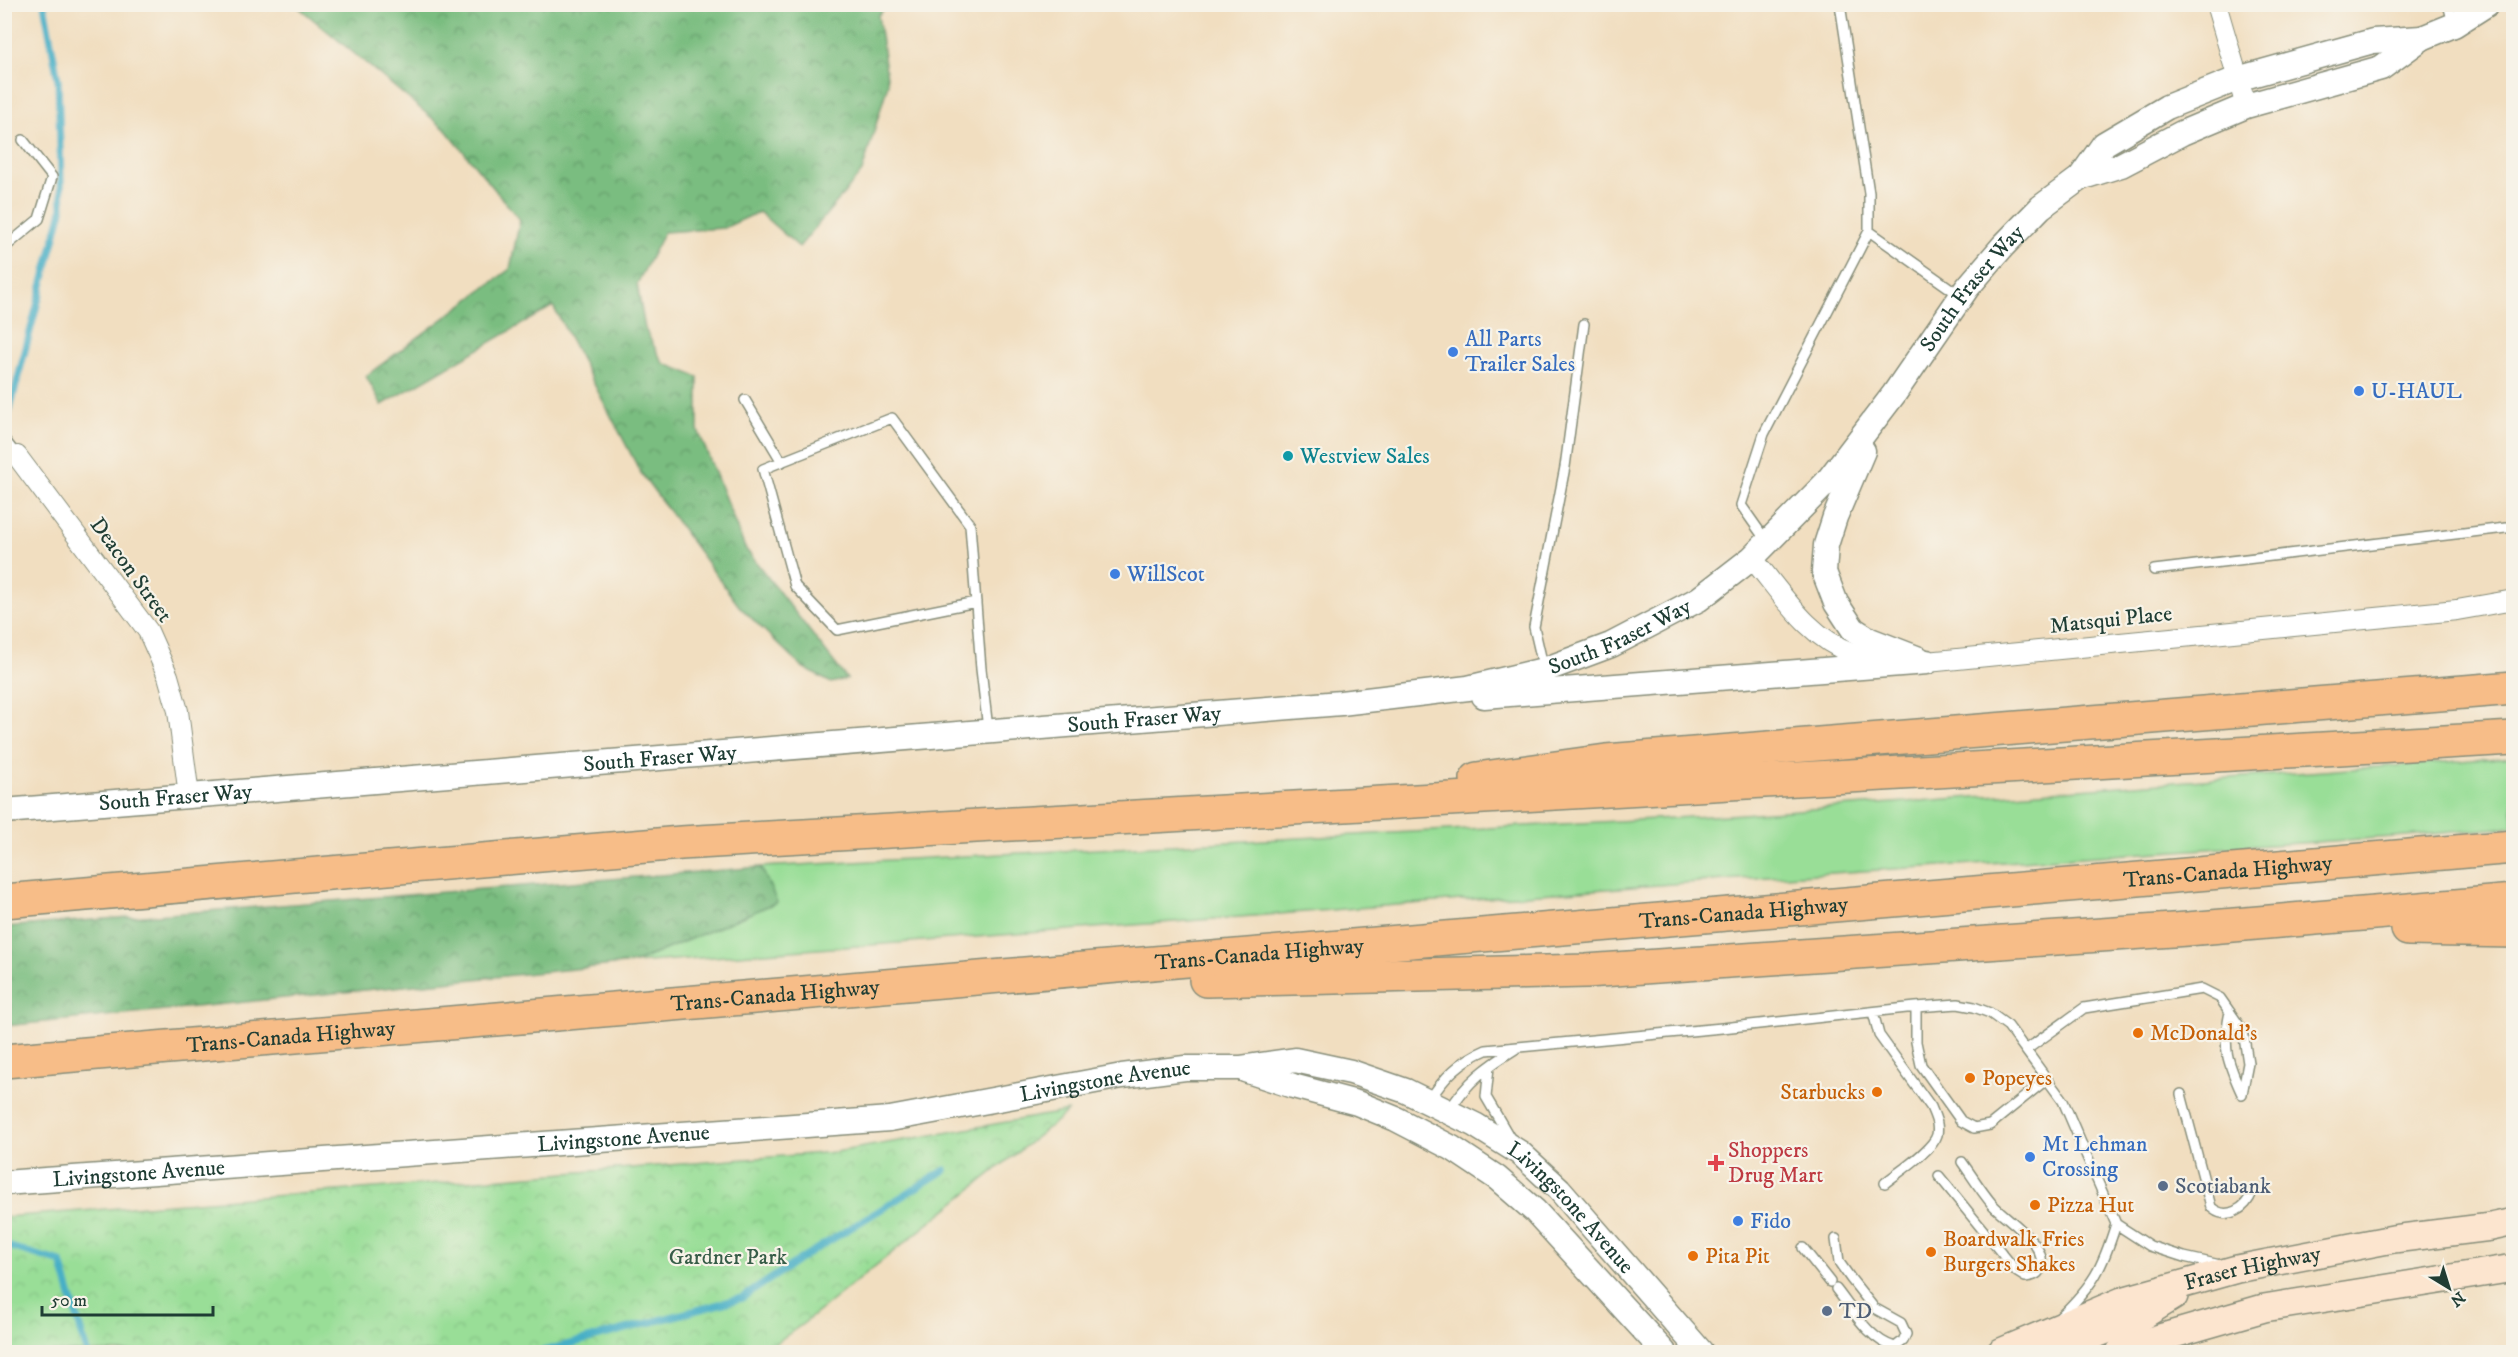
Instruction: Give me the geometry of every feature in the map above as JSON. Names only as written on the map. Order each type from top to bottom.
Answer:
[{"type":"highway","points":[[1247,811],[1606,760],[2514,688]]},
{"type":"highway","points":[[4,901],[681,843],[2514,738]]},
{"type":"highway","name":"Trans-Canada Highway","points":[[4,1061],[2514,847]]},
{"type":"highway","points":[[901,986],[1586,971],[2187,929],[2514,901]]},
{"type":"highway","points":[[2187,929],[2514,931]]},
{"type":"main road","name":"Fraser Highway","points":[[2001,1353],[2045,1344],[2122,1301],[2237,1269],[2393,1239],[2514,1222]]},
{"type":"main road","name":"Fraser Highway","points":[[2120,1353],[2146,1342],[2265,1308],[2514,1268]]},
{"type":"street","points":[[2216,4],[2246,106]]},
{"type":"street","name":"South Fraser Way","points":[[2080,178],[2121,165],[2182,133],[2246,106],[2381,68],[2451,15],[2487,4]]},
{"type":"street","name":"South Fraser Way","points":[[4,811],[1341,703],[1468,688],[1544,669],[1611,645],[1671,615],[1699,599],[1760,550],[1826,483],[1894,394],[1961,296],[2003,246],[2041,207],[2080,178],[2104,144],[2167,107],[2237,79],[2373,41],[2422,38]]},
{"type":"street","points":[[1894,394],[1846,487],[1826,545],[1824,572],[1836,603],[1853,629],[1870,640],[1927,662]]},
{"type":"street","name":"Deacon Street","points":[[17,456],[148,631],[168,676],[178,711],[189,796]]},
{"type":"street","name":"Matsqui Place","points":[[1760,550],[1804,621],[1826,641],[1854,654],[1927,662],[2457,610],[2514,600]]},
{"type":"street","points":[[1341,703],[1446,699],[1927,662]]},
{"type":"street","name":"Livingstone Avenue","points":[[4,1183],[890,1119],[1122,1076],[1185,1068],[1240,1068],[1295,1060],[1351,1072],[1406,1091],[1520,1153],[1559,1189],[1701,1353]]},
{"type":"street","name":"Livingstone Avenue","points":[[1240,1068],[1293,1086],[1357,1103],[1452,1148],[1497,1178],[1535,1212],[1664,1353]]},
{"type":"street","points":[[1425,1134],[1439,1107]]},
{"type":"lane","points":[[1760,550],[1741,506],[1764,434],[1869,231],[1869,193],[1840,4]]},
{"type":"lane","points":[[4,248],[39,219],[51,177],[23,140]]},
{"type":"lane","points":[[1869,231],[1961,296]]},
{"type":"lane","points":[[1544,669],[1534,627],[1565,467],[1584,324]]},
{"type":"lane","points":[[745,400],[782,462]]},
{"type":"lane","points":[[976,602],[837,630],[795,586],[763,469],[892,418],[970,525],[988,732]]},
{"type":"lane","points":[[4,439],[17,456]]},
{"type":"lane","points":[[2154,570],[2514,527]]},
{"type":"lane","points":[[2026,1050],[2084,1008],[2202,990],[2220,998],[2230,1012],[2243,1031],[2247,1076],[2242,1094],[2230,1066],[2224,1038],[2230,1012]]},
{"type":"lane","points":[[1439,1107],[1443,1079],[1466,1058],[1486,1050],[1958,1004],[1990,1013],[2008,1026],[2047,1079],[2070,1114],[2116,1224],[2150,1246],[2184,1257],[2237,1269]]},
{"type":"lane","points":[[1916,1007],[1916,1042],[1921,1065],[1961,1121],[1974,1128],[1990,1125],[2047,1079]]},
{"type":"lane","points":[[1873,1012],[1879,1035],[1931,1107],[1937,1120],[1936,1137],[1928,1148],[1885,1183]]},
{"type":"lane","points":[[1439,1107],[1489,1067],[1520,1047]]},
{"type":"lane","points":[[1489,1067],[1486,1097],[1520,1153]]},
{"type":"lane","points":[[2181,1095],[2211,1207],[2215,1212],[2223,1213],[2242,1209],[2249,1202],[2252,1192]]},
{"type":"lane","points":[[1940,1176],[2017,1272],[2025,1277],[2033,1276],[2040,1271],[2042,1265],[2038,1248],[1993,1206],[1962,1162]]},
{"type":"lane","points":[[2045,1344],[2086,1293],[2105,1261],[2116,1224]]},
{"type":"lane","points":[[1803,1248],[1869,1330],[1886,1345],[1895,1347],[1903,1341],[1905,1334],[1901,1323],[1874,1308],[1839,1262],[1836,1239]]},
{"type":"green space","points":[[296,5],[888,5],[878,15],[888,84],[862,172],[799,247],[759,212],[724,228],[664,232],[637,284],[645,329],[663,363],[698,377],[698,430],[745,548],[847,679],[831,683],[802,667],[739,606],[641,473],[553,306],[382,405],[366,376],[510,269],[520,220],[445,129]]},
{"type":"green space","points":[[2513,757],[2513,827],[2393,837],[1738,879],[634,963],[776,902],[761,867],[1729,815]]},
{"type":"green space","points":[[761,867],[777,902],[634,963],[5,1026],[5,927]]},
{"type":"green space","name":"Gardner Park","points":[[1069,1111],[804,1323],[763,1352],[5,1352],[5,1217],[836,1152]]},
{"type":"waterway","points":[[9,412],[62,210],[58,80],[44,4]]},
{"type":"waterway","points":[[540,1352],[742,1298],[805,1256],[945,1170]]},
{"type":"waterway","points":[[4,1245],[61,1262],[87,1352]]},
{"type":"place","name":"All Parts Trailer Sales","points":[[1453,352]]},
{"type":"place","name":"U-HAUL","points":[[2359,391]]},
{"type":"place","name":"Westview Sales","points":[[1288,456]]},
{"type":"place","name":"WillScot","points":[[1115,574]]},
{"type":"place","name":"McDonald's","points":[[2138,1033]]},
{"type":"place","name":"Popeyes","points":[[1970,1078]]},
{"type":"place","name":"Starbucks","points":[[1877,1092]]},
{"type":"place","name":"Mt Lehman Crossing","points":[[2030,1157]]},
{"type":"place","name":"Shoppers Drug Mart","points":[[1716,1163]]},
{"type":"place","name":"Scotiabank","points":[[2163,1186]]},
{"type":"place","name":"Pizza Hut","points":[[2035,1205]]},
{"type":"place","name":"Fido","points":[[1738,1221]]},
{"type":"place","name":"Boardwalk Fries Burgers Shakes","points":[[1931,1252]]},
{"type":"place","name":"Pita Pit","points":[[1693,1256]]},
{"type":"place","name":"TD","points":[[1827,1311]]}]
